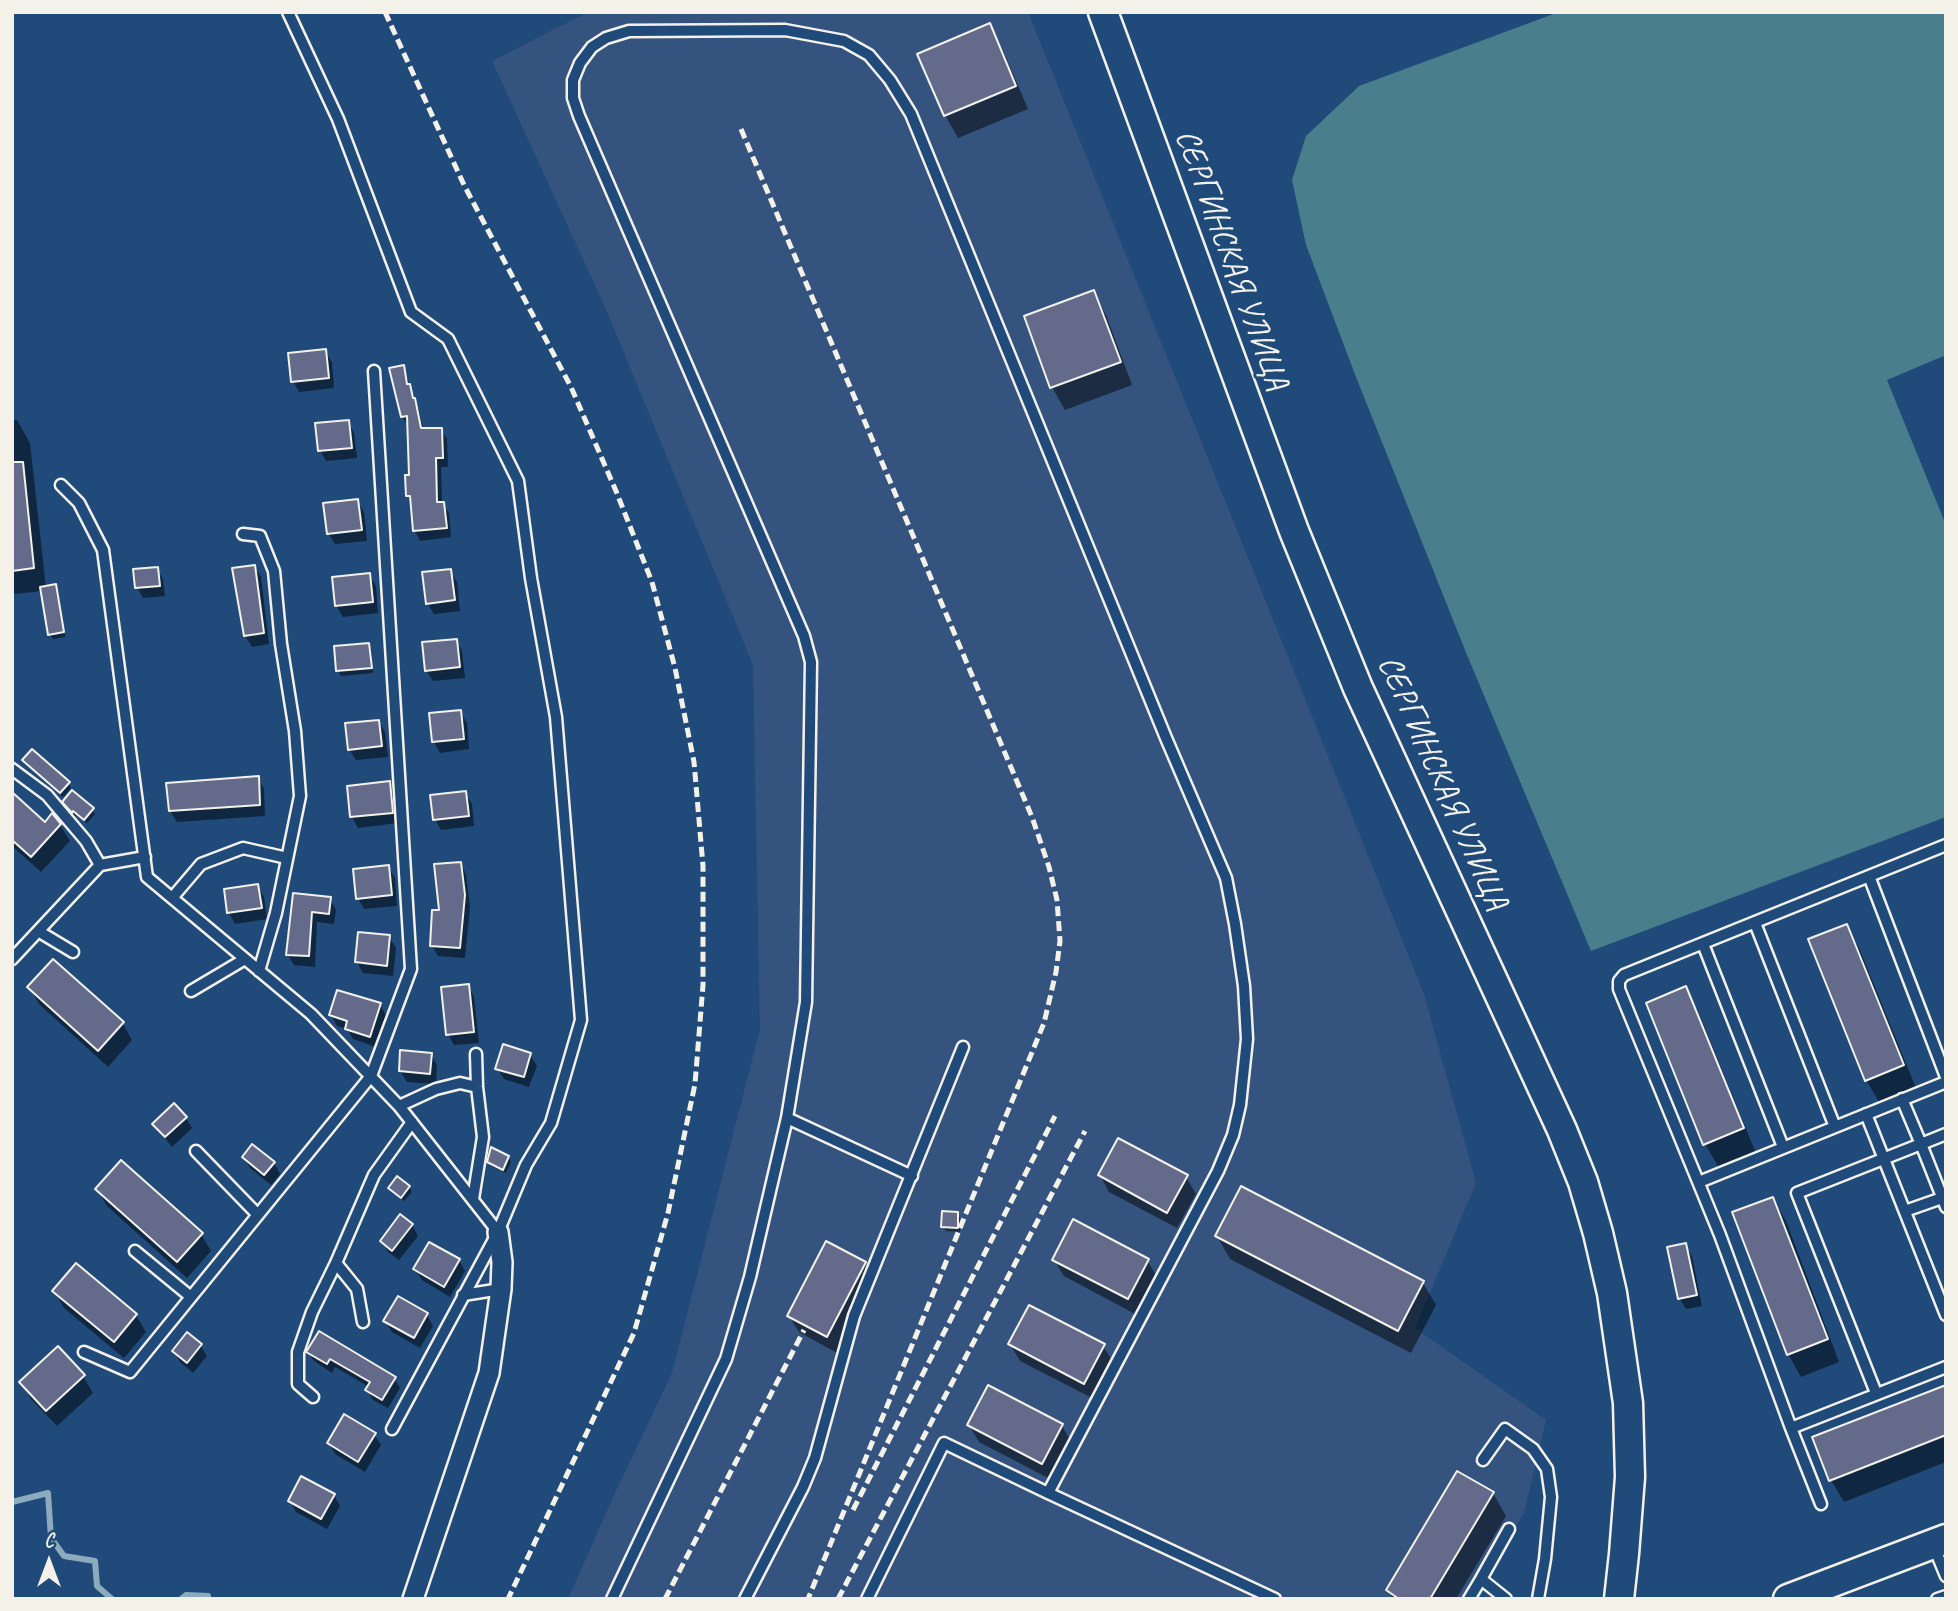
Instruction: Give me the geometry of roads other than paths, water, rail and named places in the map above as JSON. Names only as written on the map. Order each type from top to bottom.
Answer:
[{"type":"main road","name":"СЕРГИНСКАЯ УЛИЦА","points":[[1102,12],[1294,531],[1358,688],[1562,1130],[1583,1182],[1612,1293],[1628,1403],[1630,1477],[1619,1599]]},
{"type":"main road","points":[[1788,1599],[1939,1541]]},
{"type":"street","points":[[413,1599],[489,1373],[501,1289],[502,1262],[498,1232]]},
{"type":"lane","points":[[288,12],[338,119],[411,312],[448,339],[517,481],[556,716],[581,1020],[551,1123],[526,1165],[498,1232],[392,1429]]},
{"type":"lane","points":[[612,1599],[726,1359],[750,1278],[787,1118],[806,1002],[811,662],[799,623],[573,98],[573,80],[580,63],[592,47],[606,38],[629,31],[785,30],[814,34],[844,41],[869,55],[890,80],[911,114],[1166,738],[1226,878],[1240,961],[1247,1039],[1241,1105],[1233,1135],[1218,1171],[1048,1493]]},
{"type":"lane","points":[[84,1352],[130,1372],[371,1076],[411,969],[374,371]]},
{"type":"lane","points":[[61,485],[79,503],[103,550],[147,877],[311,1014],[399,1106],[498,1232]]},
{"type":"lane","points":[[243,534],[260,536],[274,571],[281,644],[295,731],[300,796],[276,913],[259,971]]},
{"type":"lane","points":[[12,769],[47,795],[86,841],[100,865]]},
{"type":"lane","points":[[1821,1504],[1699,1182],[1619,989],[1619,981],[1624,975],[1946,845]]},
{"type":"lane","points":[[172,898],[201,864],[243,848],[287,858]]},
{"type":"lane","points":[[12,958],[100,865],[145,857]]},
{"type":"lane","points":[[1699,1182],[1946,1079],[1869,876]]},
{"type":"lane","points":[[1755,923],[1835,1127]]},
{"type":"lane","points":[[38,931],[73,952]]},
{"type":"lane","points":[[1703,944],[1783,1147]]},
{"type":"lane","points":[[191,991],[245,959]]},
{"type":"lane","points":[[745,1599],[803,1487],[815,1458],[854,1316],[963,1047]]},
{"type":"lane","points":[[473,1199],[483,1137],[476,1054]]},
{"type":"lane","points":[[399,1106],[436,1089],[460,1083],[477,1087]]},
{"type":"lane","points":[[1902,1099],[1944,1202],[1905,1211]]},
{"type":"lane","points":[[1866,1114],[1946,1315]]},
{"type":"lane","points":[[787,1118],[912,1176]]},
{"type":"lane","points":[[313,1397],[298,1384],[298,1352],[312,1312],[374,1175],[412,1122]]},
{"type":"lane","points":[[1876,1394],[1797,1193],[1946,1134]]},
{"type":"lane","points":[[196,1151],[258,1215]]},
{"type":"lane","points":[[135,1251],[191,1297]]},
{"type":"lane","points":[[336,1263],[357,1289],[363,1322]]},
{"type":"lane","points":[[463,1295],[501,1289]]},
{"type":"lane","points":[[1791,1428],[1946,1367]]},
{"type":"lane","points":[[1483,1460],[1505,1429],[1532,1449],[1547,1469],[1551,1497],[1538,1599]]},
{"type":"lane","points":[[867,1599],[944,1443],[1276,1599]]},
{"type":"lane","points":[[1469,1599],[1509,1529]]},
{"type":"lane","points":[[1939,1541],[1946,1576]]},
{"type":"lane","points":[[1482,1578],[1506,1599]]},
{"type":"lane","points":[[1937,1599],[1946,1596]]},
{"type":"waterway","points":[[12,1502],[48,1493],[51,1538],[64,1556],[95,1561],[97,1586],[112,1599]]},
{"type":"waterway","points":[[181,1599],[186,1595],[208,1596],[208,1599]]},
{"type":"railway","points":[[385,12],[464,185],[571,387],[652,582],[675,668],[694,762],[703,866],[703,985],[695,1084],[668,1213],[634,1333],[508,1599]]},
{"type":"railway","points":[[741,129],[1032,817],[1057,900],[1060,941],[1044,1023],[808,1599]]},
{"type":"railway","points":[[853,1510],[1055,1116]]},
{"type":"railway","points":[[838,1599],[1085,1131]]},
{"type":"railway","points":[[665,1599],[804,1330]]}]
